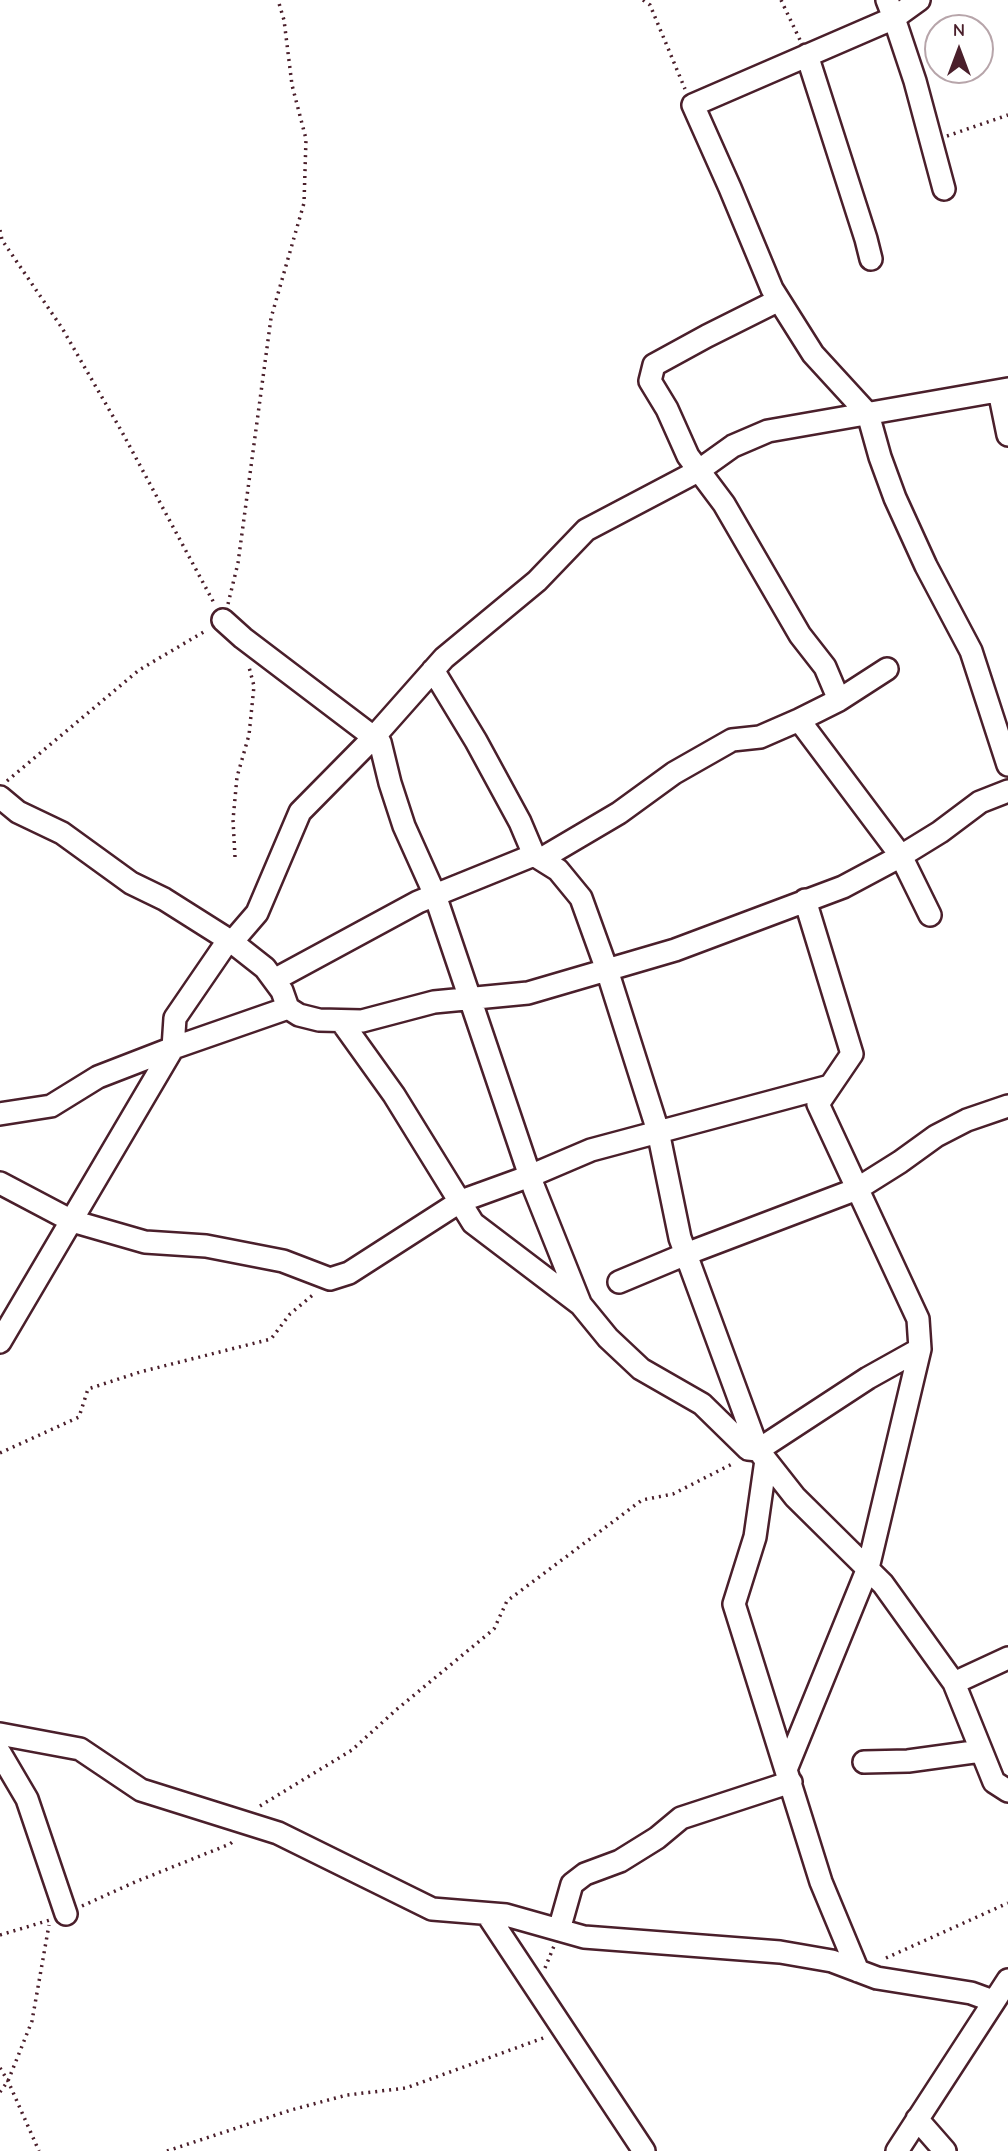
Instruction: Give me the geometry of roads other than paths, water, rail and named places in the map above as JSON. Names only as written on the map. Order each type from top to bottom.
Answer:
[{"type":"street","points":[[919,0],[890,9],[807,55],[693,106],[772,289],[813,354],[868,414],[895,498],[926,566],[971,651],[1008,765]]},
{"type":"street","points":[[890,9],[915,81],[944,189]]},
{"type":"street","points":[[807,55],[871,259]]},
{"type":"street","points":[[779,300],[654,365],[650,381],[667,409],[688,456],[724,504],[800,635],[825,667],[839,700]]},
{"type":"street","points":[[0,1342],[173,1048],[175,1018],[225,945],[232,942],[257,913],[300,812],[374,737],[444,658],[537,581],[586,530],[698,471],[733,446],[768,431],[1003,390],[1008,435]]},
{"type":"street","points":[[223,621],[380,742],[404,826],[435,895],[530,1176],[581,1305]]},
{"type":"street","points":[[274,980],[418,902],[537,857],[619,813],[674,773],[732,740],[760,737],[799,720],[839,700],[887,669]]},
{"type":"street","points":[[433,670],[477,741],[537,857],[558,870],[581,898],[658,1131],[680,1238],[762,1455],[795,1497],[883,1584],[954,1683],[994,1782],[1008,1791]]},
{"type":"street","points":[[799,720],[901,856],[930,915]]},
{"type":"street","points":[[0,797],[18,813],[62,833],[131,884],[164,899],[232,942],[265,968],[282,991],[288,1008],[299,1015],[318,1020],[362,1021],[434,1002],[528,993],[675,950],[843,887],[940,832],[980,802],[1008,791]]},
{"type":"street","points":[[559,1930],[572,1884],[585,1874],[620,1861],[657,1838],[681,1818],[789,1774],[868,1568],[920,1349],[918,1319],[818,1104],[852,1054],[805,900]]},
{"type":"street","points":[[0,1114],[51,1106],[98,1077],[288,1008]]},
{"type":"street","points":[[341,1021],[394,1095],[472,1223],[581,1305],[608,1338],[641,1369],[702,1404],[748,1449],[762,1455]]},
{"type":"street","points":[[0,1183],[72,1221],[145,1242],[206,1247],[283,1261],[330,1279],[349,1273],[461,1201],[591,1150],[830,1086]]},
{"type":"street","points":[[619,1282],[857,1189],[936,1136],[967,1120],[1008,1106]]},
{"type":"street","points":[[858,1971],[821,1882],[734,1604],[755,1538],[762,1455],[868,1378],[920,1349]]},
{"type":"street","points":[[954,1683],[1008,1658]]},
{"type":"street","points":[[0,1734],[80,1749],[141,1790],[278,1833],[432,1909],[506,1915],[584,1937],[780,1952],[832,1961],[877,1978],[971,1993],[993,2001]]},
{"type":"street","points":[[864,1762],[908,1760],[981,1751]]},
{"type":"street","points":[[0,1753],[27,1799],[58,1917]]},
{"type":"street","points":[[487,1914],[644,2151]]},
{"type":"street","points":[[897,2151],[1008,1980]]},
{"type":"street","points":[[917,2119],[945,2151]]}]
